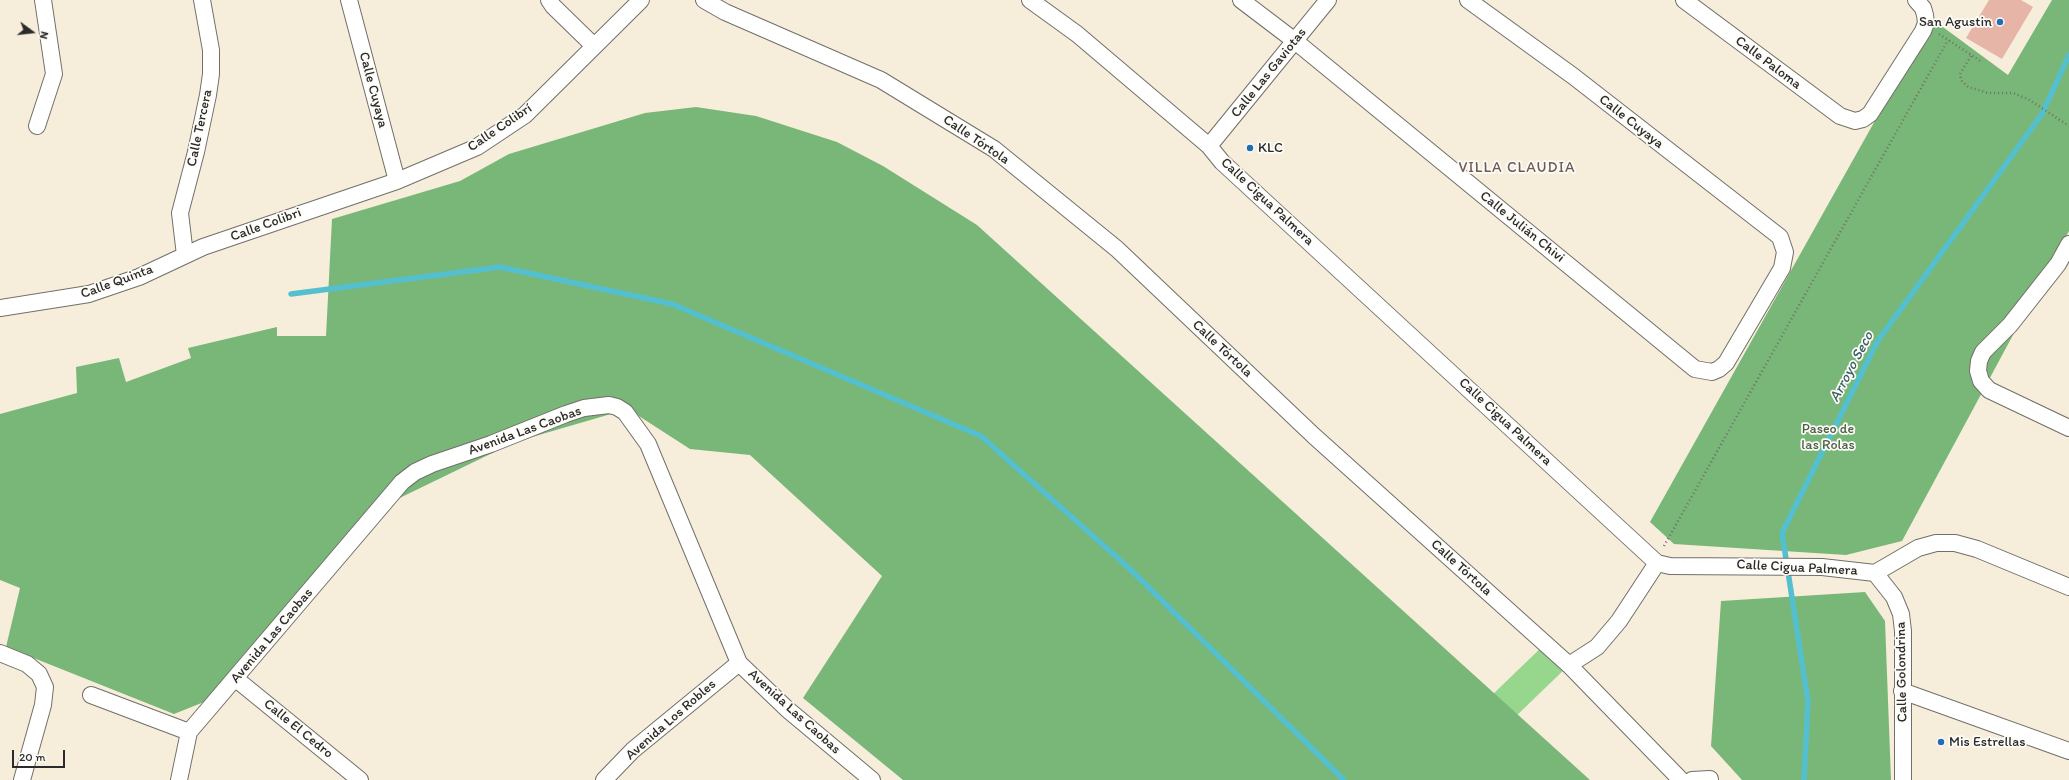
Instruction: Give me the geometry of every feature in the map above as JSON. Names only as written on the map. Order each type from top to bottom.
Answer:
[{"type":"street","points":[[37,126],[54,74],[43,0]]},
{"type":"street","name":"Calle Tercera","points":[[185,254],[180,213],[198,144],[211,74],[211,50],[202,0]]},
{"type":"street","name":"Calle Cuyaya","points":[[349,0],[397,180]]},
{"type":"street","points":[[549,0],[553,6],[594,46]]},
{"type":"street","name":"Calle Colibrí","points":[[349,197],[397,180],[477,147],[525,114],[641,0]]},
{"type":"street","name":"Calle Tórtola","points":[[704,0],[725,12],[881,80],[994,149],[1117,249],[1314,436],[1570,665],[1681,780]]},
{"type":"street","name":"Calle Cigua Palmera","points":[[1030,0],[1077,34],[1209,146],[1222,162],[1657,564],[1670,566],[1721,565],[1822,567],[1874,573],[1918,548],[1936,543],[1955,543],[1977,549],[2069,588]]},
{"type":"street","name":"Calle Julián Chivi","points":[[1241,0],[1295,41],[1696,369],[1704,372],[1712,372]]},
{"type":"street","name":"Calle Las Gaviotas","points":[[1209,146],[1328,0]]},
{"type":"street","name":"Calle Cuyaya","points":[[1468,0],[1573,76],[1780,237],[1785,252],[1782,268],[1726,363],[1712,372]]},
{"type":"street","name":"Calle Paloma","points":[[1684,0],[1840,116],[1855,121],[1863,119],[1870,114],[1923,30],[1926,19]]},
{"type":"street","points":[[1916,0],[1923,8],[1926,19]]},
{"type":"street","name":"Calle Colibri","points":[[185,254],[275,221],[349,197]]},
{"type":"street","points":[[2069,244],[2063,265],[2010,325],[1983,352],[1979,361],[1978,371],[1981,381],[1989,390],[2069,428]]},
{"type":"street","name":"Calle Quinta","points":[[0,308],[89,294],[139,276],[185,254]]},
{"type":"street","name":"Avenida Las Caobas","points":[[179,780],[189,732],[236,679],[402,482],[415,472],[566,414],[584,408],[609,405],[617,407],[625,412],[648,444],[739,663],[787,709],[872,780]]},
{"type":"street","points":[[1570,665],[1597,647],[1619,621],[1657,564]]},
{"type":"street","name":"Calle Golondrina","points":[[1874,573],[1894,597],[1901,614],[1903,631],[1903,780]]},
{"type":"street","points":[[0,653],[27,664],[39,674],[45,687],[43,704],[22,780]]},
{"type":"street","name":"Avenida Los Robles","points":[[604,780],[634,750],[739,663]]},
{"type":"street","name":"Calle El Cedro","points":[[236,679],[360,780]]},
{"type":"street","points":[[1902,691],[2069,751]]},
{"type":"street","points":[[91,695],[189,732]]},
{"type":"street","points":[[1692,780],[1710,778]]},
{"type":"path","points":[[1926,19],[1948,40],[1982,62]]},
{"type":"path","points":[[1657,564],[1666,539],[1948,40]]},
{"type":"path","points":[[1971,56],[1960,74],[1961,80],[1968,87],[1988,94],[2014,93],[2034,103],[2069,126]]},
{"type":"green space","name":"Paseo de las Rolas","points":[[2052,0],[2069,0],[2069,231],[1902,541],[1846,555],[1674,544],[1650,522],[1932,19],[2008,75]]},
{"type":"green space","points":[[696,107],[756,116],[837,142],[883,166],[977,225],[1590,780],[903,780],[803,698],[882,576],[750,455],[690,449],[628,409],[515,442],[379,508],[244,654],[204,702],[174,714],[6,647],[20,588],[0,580],[0,414],[77,393],[76,367],[119,358],[126,382],[191,358],[188,348],[277,327],[277,336],[326,336],[332,219],[460,181],[509,154],[645,113]]},
{"type":"green space","points":[[1865,592],[1885,621],[1891,780],[1742,780],[1711,746],[1721,601]]},
{"type":"green space","points":[[1545,644],[1569,665],[1512,720],[1491,696]]},
{"type":"building","name":"San Agustin","points":[[1989,0],[2021,0],[2033,7],[2002,59],[1966,38]]},
{"type":"waterway","name":"Arroyo Seco","points":[[1804,780],[1808,701],[1782,533],[1877,342],[2042,114],[2069,55]]},
{"type":"waterway","points":[[291,294],[500,267],[672,304],[981,436],[1130,569],[1344,780]]},
{"type":"place","name":"San Agustin","points":[[2000,22]]},
{"type":"place","name":"KLC","points":[[1250,148]]},
{"type":"place","name":"Mis Estrellas","points":[[1941,742]]},
{"type":"district","name":"VILLA CLAUDIA","points":[[1517,168]]}]
